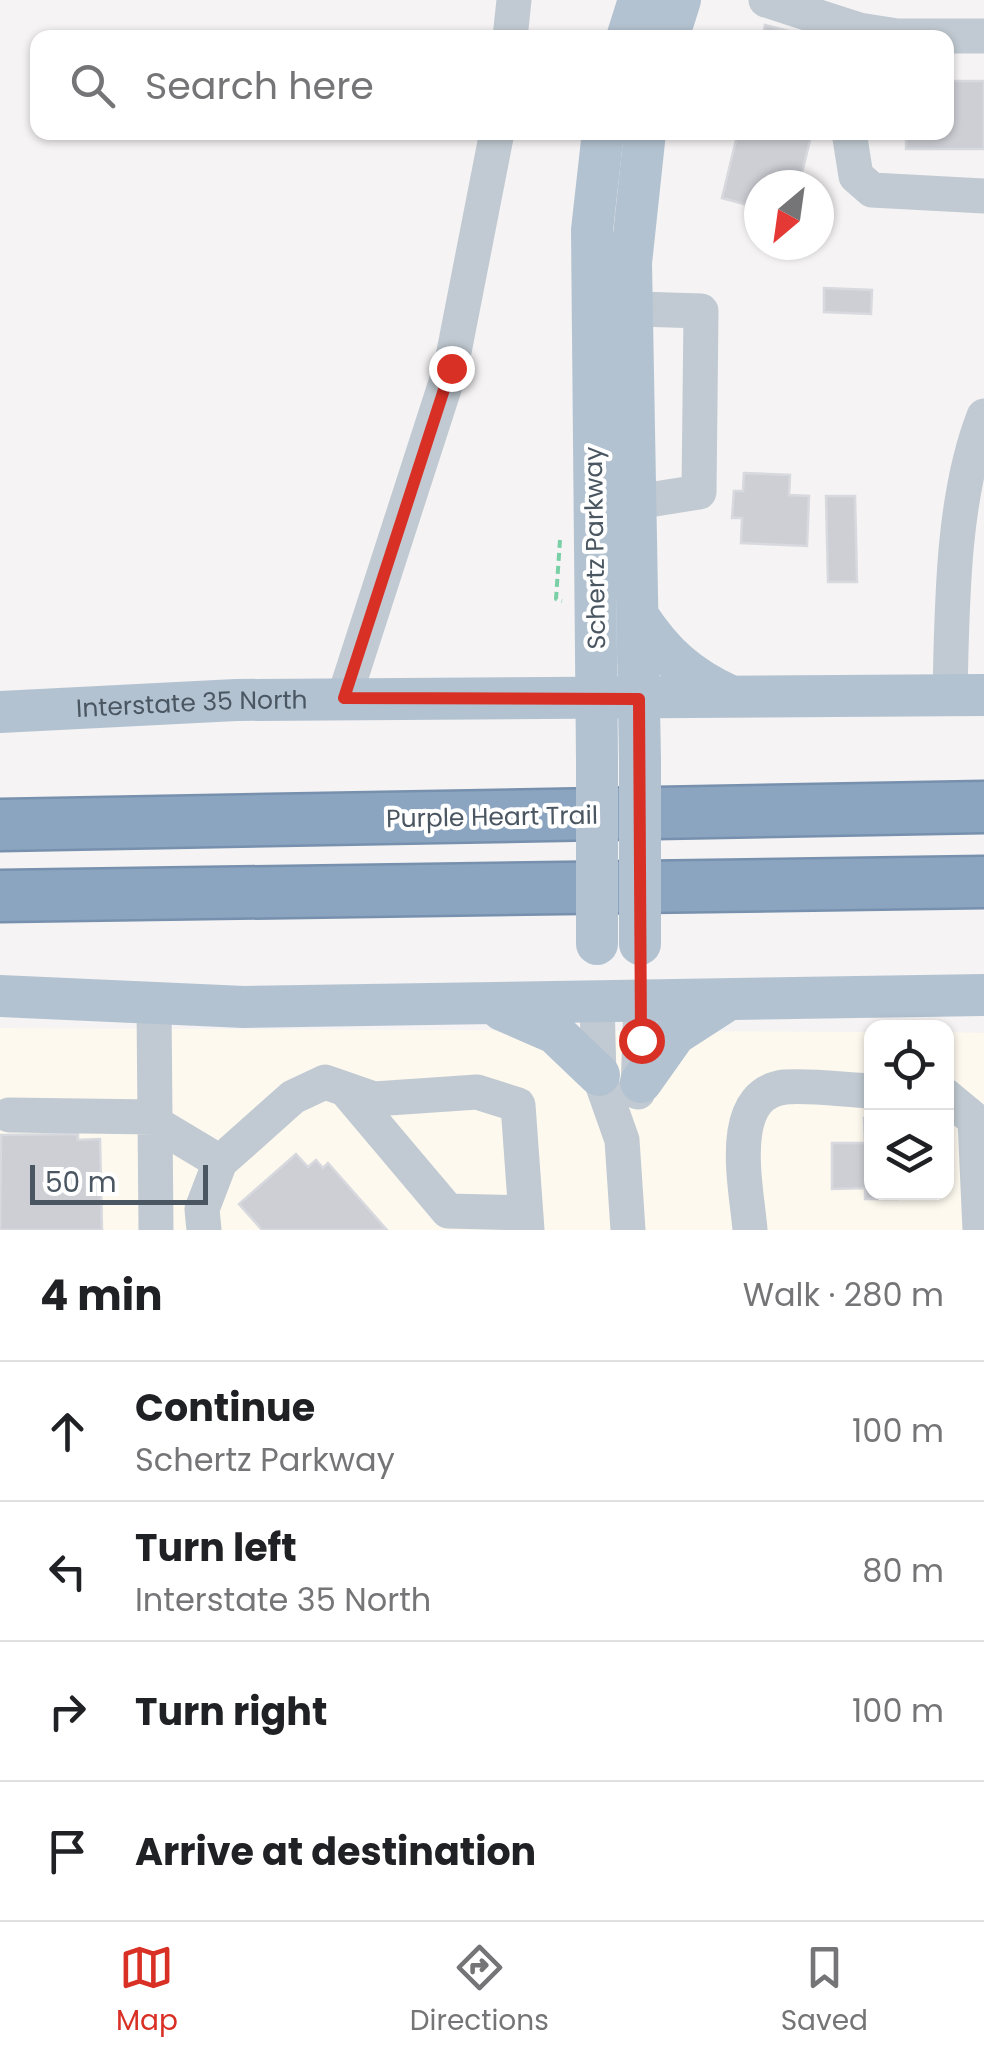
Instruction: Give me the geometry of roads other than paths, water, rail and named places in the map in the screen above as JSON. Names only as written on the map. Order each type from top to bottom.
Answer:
[{"type":"highway","name":"Purple Heart Trail","points":[[0,826],[984,807]]},
{"type":"highway","points":[[0,896],[984,882]]},
{"type":"main road","points":[[629,30],[639,0]]},
{"type":"main road","points":[[671,30],[680,0]]},
{"type":"main road","name":"Schertz Parkway","points":[[602,140],[593,214],[612,308],[622,491],[638,616],[641,1002]]},
{"type":"main road","name":"Schertz Parkway","points":[[612,308],[631,263],[644,140]]},
{"type":"main road","name":"Schertz Parkway","points":[[597,1002],[596,617],[622,491]]},
{"type":"main road","points":[[638,616],[659,648],[683,671],[735,698]]},
{"type":"main road","points":[[515,698],[566,669],[582,651],[596,617]]},
{"type":"main road","name":"Interstate 35 North","points":[[0,712],[121,703],[344,698],[967,695]]},
{"type":"main road","points":[[0,996],[154,1006],[984,995]]},
{"type":"main road","points":[[641,1082],[675,1034],[728,1000]]},
{"type":"main road","points":[[487,1004],[555,1032],[599,1075]]},
{"type":"street","points":[[511,30],[514,0]]},
{"type":"street","points":[[766,0],[859,23]]},
{"type":"street","points":[[954,36],[984,36]]},
{"type":"street","points":[[344,698],[451,368],[495,140]]},
{"type":"street","points":[[851,140],[856,176],[872,190],[984,196]]},
{"type":"street","points":[[612,308],[701,311],[699,492],[622,491]]},
{"type":"street","points":[[967,695],[952,584],[966,468],[984,416]]},
{"type":"street","name":"Schertz Parkway","points":[[597,1002],[599,1075],[622,1140],[628,1230]]},
{"type":"street","name":"Schertz Parkway","points":[[622,1140],[641,1082],[641,1002]]},
{"type":"street","points":[[154,1006],[156,1230]]},
{"type":"street","points":[[204,1230],[202,1210],[220,1162],[293,1097],[325,1082],[374,1099],[477,1092],[518,1105],[526,1221],[448,1211],[344,1089]]},
{"type":"street","points":[[750,1230],[743,1126],[753,1104],[781,1087],[864,1091]]},
{"type":"street","points":[[954,1103],[975,1120],[980,1230]]},
{"type":"street","points":[[9,1115],[155,1120],[220,1162]]}]
